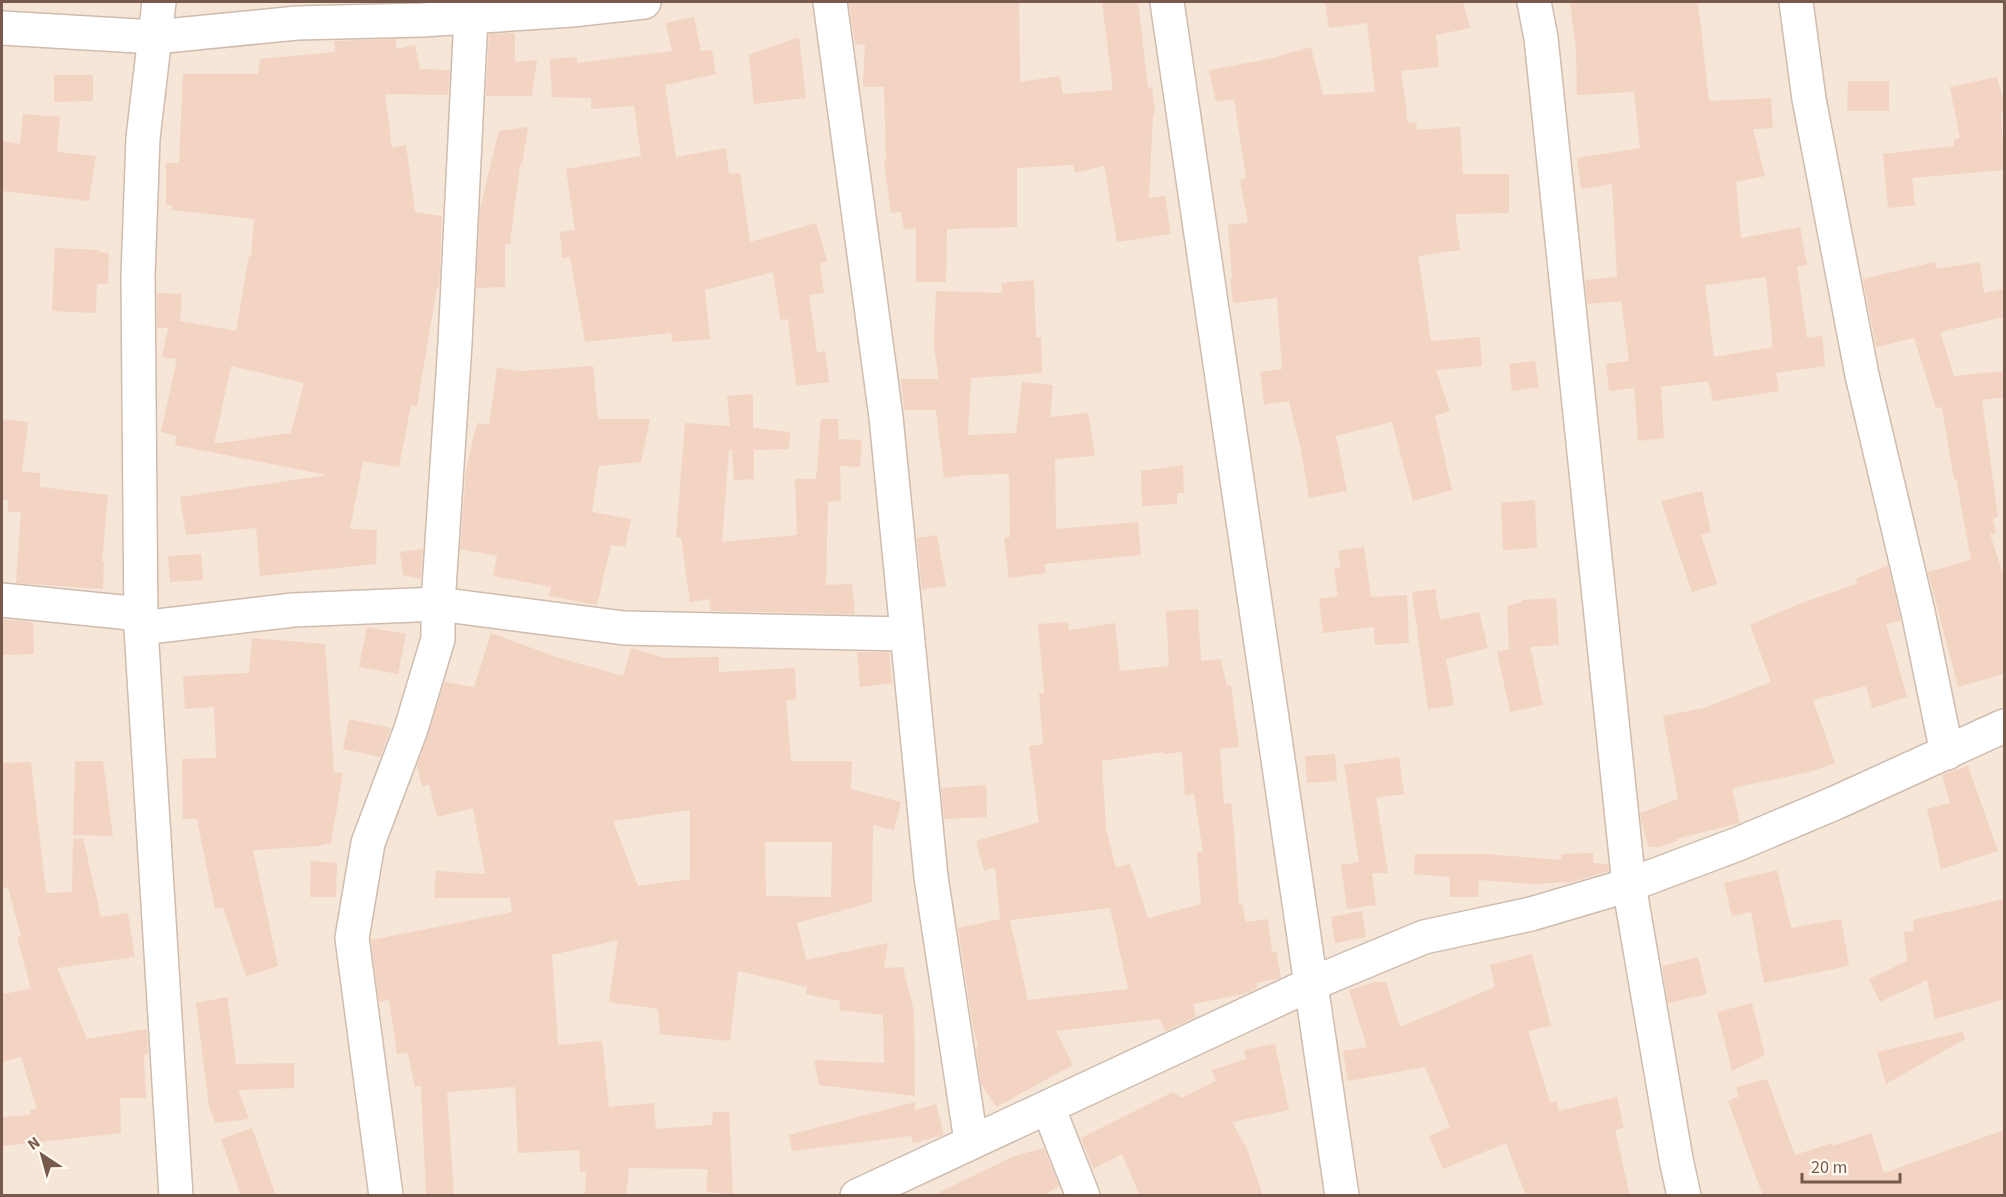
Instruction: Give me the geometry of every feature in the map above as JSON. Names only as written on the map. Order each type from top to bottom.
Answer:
[{"type":"street","points":[[159,2],[143,138],[138,276],[141,621],[176,1196]]},
{"type":"street","points":[[2,28],[155,37],[422,11],[471,17],[644,2]]},
{"type":"street","points":[[830,2],[886,417],[906,602],[907,634],[931,877],[970,1141]]},
{"type":"street","points":[[1167,2],[1342,1196]]},
{"type":"street","points":[[1534,2],[1543,50],[1629,885],[1684,1196]]},
{"type":"street","points":[[1796,2],[1809,99],[1862,375],[1918,612],[1947,753]]},
{"type":"street","points":[[386,1196],[352,939],[368,843],[411,729],[438,639],[438,604],[455,343],[471,17]]},
{"type":"street","points":[[2,600],[141,621],[293,610],[438,604],[624,628],[907,634]]},
{"type":"street","points":[[857,1196],[970,1141],[1311,984],[1424,937],[1531,914],[1629,885],[1738,844],[2004,726]]},
{"type":"street","points":[[1048,1107],[1083,1196]]},
{"type":"shaded area","points":[[2,2],[2004,2],[2004,1195],[2,1195]]},
{"type":"building","points":[[330,2],[393,2],[330,3]]},
{"type":"building","points":[[849,2],[1019,2],[1020,82],[1060,76],[1063,94],[1113,90],[1102,2],[1138,2],[1148,88],[1152,87],[1155,114],[1153,114],[1149,198],[1165,196],[1171,234],[1117,242],[1104,166],[1075,173],[1073,165],[1017,168],[1017,227],[947,229],[946,282],[916,282],[916,228],[904,230],[901,212],[891,213],[884,161],[886,160],[884,87],[863,87],[865,44],[855,45]]},
{"type":"building","points":[[1325,2],[1463,2],[1470,28],[1436,35],[1439,67],[1401,71],[1408,123],[1416,122],[1417,130],[1460,127],[1463,174],[1509,174],[1509,213],[1455,214],[1460,250],[1418,256],[1431,341],[1480,337],[1482,366],[1436,370],[1450,411],[1435,416],[1452,490],[1413,501],[1392,422],[1336,436],[1347,491],[1309,498],[1301,450],[1289,401],[1264,405],[1260,372],[1282,369],[1277,298],[1233,303],[1228,225],[1248,223],[1240,180],[1246,178],[1234,99],[1216,102],[1209,70],[1269,59],[1311,47],[1323,95],[1375,92],[1367,23],[1329,28]]},
{"type":"building","points":[[1570,2],[1698,2],[1709,101],[1771,98],[1773,128],[1753,129],[1765,176],[1736,182],[1741,238],[1800,227],[1807,265],[1797,266],[1807,338],[1822,336],[1825,366],[1776,373],[1779,391],[1713,401],[1708,381],[1661,387],[1664,438],[1638,441],[1634,388],[1609,391],[1606,364],[1629,361],[1621,301],[1587,304],[1585,280],[1617,277],[1612,184],[1581,189],[1577,158],[1640,148],[1634,92],[1577,95],[1576,50]],"holes":[[[1766,277],[1773,347],[1714,357],[1705,285]]]},
{"type":"building","points":[[694,17],[701,51],[712,50],[716,74],[665,85],[676,157],[726,148],[729,174],[740,173],[750,242],[816,223],[827,261],[820,263],[824,293],[809,295],[817,353],[825,351],[829,382],[796,386],[788,319],[780,320],[773,272],[705,290],[710,339],[672,342],[671,333],[585,342],[570,257],[562,258],[560,232],[575,230],[566,169],[641,156],[634,106],[591,109],[591,98],[552,97],[550,59],[577,57],[577,63],[672,51],[666,23]]},
{"type":"building","points":[[515,33],[515,62],[537,60],[532,96],[486,96],[489,34]]},
{"type":"building","points":[[799,37],[806,98],[754,104],[749,55]]},
{"type":"building","points":[[396,39],[396,49],[415,45],[420,69],[450,70],[448,95],[385,94],[392,148],[406,145],[415,212],[442,216],[439,288],[437,288],[417,406],[411,405],[399,467],[363,461],[350,529],[377,530],[376,564],[260,576],[256,528],[186,535],[180,497],[327,475],[175,445],[177,436],[161,432],[177,359],[162,357],[168,328],[157,328],[157,293],[182,294],[180,321],[236,331],[249,256],[251,256],[254,219],[172,210],[172,205],[166,205],[166,163],[179,163],[183,74],[258,74],[260,59],[335,52],[334,41]],"holes":[[[231,366],[304,383],[291,433],[214,444]]]},
{"type":"building","points":[[54,75],[93,75],[93,101],[54,102]]},
{"type":"building","points":[[1997,77],[2004,102],[2004,112],[2001,112],[2004,170],[1912,178],[1915,205],[1888,208],[1883,154],[1954,146],[1954,139],[1960,138],[1950,87]]},
{"type":"building","points":[[1848,81],[1889,81],[1889,111],[1847,111]]},
{"type":"building","points":[[23,114],[60,117],[57,152],[96,156],[89,201],[2,191],[2,141],[20,144]]},
{"type":"building","points":[[528,127],[522,165],[520,165],[510,244],[505,244],[505,287],[476,288],[480,208],[499,131]]},
{"type":"building","points":[[55,248],[99,250],[99,252],[109,253],[108,284],[97,284],[96,313],[52,311]]},
{"type":"building","points":[[1935,262],[1937,269],[1980,262],[1984,293],[2004,289],[2004,317],[1940,332],[1954,376],[2004,371],[2004,397],[1982,400],[1998,517],[1993,519],[1996,533],[1990,534],[2004,577],[2004,674],[1958,687],[1928,572],[1971,560],[1942,407],[1936,408],[1914,338],[1876,347],[1863,279]]},
{"type":"building","points":[[1034,280],[1036,337],[1041,337],[1042,373],[971,378],[968,435],[1016,433],[1022,382],[1053,385],[1050,417],[1088,413],[1095,456],[1055,459],[1056,529],[1138,522],[1141,555],[1044,564],[1046,573],[1009,578],[1004,538],[1010,537],[1009,474],[944,478],[936,410],[904,410],[901,379],[939,379],[934,346],[936,291],[1002,293],[1001,283]]},
{"type":"building","points":[[1535,361],[1539,387],[1512,391],[1509,364]]},
{"type":"building","points":[[593,366],[598,419],[650,419],[641,462],[599,466],[592,512],[631,519],[625,547],[611,545],[597,605],[549,596],[551,587],[493,576],[497,556],[460,549],[466,470],[477,423],[489,425],[497,368],[520,371]]},
{"type":"building","points":[[753,394],[753,428],[790,432],[789,449],[754,450],[754,479],[734,480],[732,450],[729,450],[722,542],[797,535],[795,479],[816,479],[821,419],[838,419],[839,439],[862,440],[860,467],[840,466],[841,501],[828,502],[826,585],[852,584],[855,614],[711,611],[709,599],[690,602],[681,538],[676,537],[685,423],[730,426],[727,396]]},
{"type":"building","points":[[2,419],[28,422],[22,472],[40,473],[40,487],[108,495],[102,561],[104,562],[103,589],[16,583],[21,512],[8,512],[8,500],[2,500]]},
{"type":"building","points":[[1183,465],[1184,493],[1177,493],[1177,504],[1142,506],[1141,471]]},
{"type":"building","points":[[1702,491],[1711,532],[1701,535],[1717,584],[1692,592],[1661,501]]},
{"type":"building","points":[[1535,500],[1537,548],[1503,550],[1501,503]]},
{"type":"building","points":[[937,535],[946,586],[922,590],[917,538]]},
{"type":"building","points":[[1364,547],[1371,597],[1407,595],[1409,643],[1375,645],[1374,627],[1323,633],[1319,599],[1338,596],[1334,568],[1341,568],[1338,551]]},
{"type":"building","points":[[423,549],[421,579],[403,575],[400,552]]},
{"type":"building","points":[[201,554],[203,580],[170,582],[168,556]]},
{"type":"building","points":[[1888,565],[1901,621],[1886,624],[1907,697],[1872,708],[1866,686],[1813,700],[1835,763],[1810,772],[1732,788],[1740,823],[1676,839],[1677,841],[1659,847],[1649,847],[1640,813],[1678,799],[1663,716],[1704,708],[1771,682],[1750,625],[1804,602],[1857,584],[1856,579]]},
{"type":"building","points":[[1435,589],[1440,620],[1479,612],[1488,648],[1446,659],[1454,705],[1428,709],[1412,592]]},
{"type":"building","points":[[1556,598],[1559,645],[1530,647],[1543,705],[1510,712],[1497,651],[1520,648],[1509,649],[1507,606],[1522,602],[1522,600]]},
{"type":"building","points":[[1198,609],[1201,661],[1221,659],[1227,686],[1231,685],[1239,747],[1220,749],[1224,804],[1231,803],[1239,904],[1242,903],[1246,922],[1268,919],[1272,952],[1276,951],[1281,978],[1256,983],[1257,988],[1244,994],[1193,1004],[1196,1017],[1165,1031],[1160,1019],[1056,1031],[1073,1065],[996,1107],[981,1084],[976,1047],[978,1046],[973,1028],[958,928],[1000,919],[995,867],[984,871],[976,841],[1039,822],[1029,746],[1043,744],[1039,693],[1044,693],[1038,624],[1068,622],[1069,630],[1115,623],[1120,671],[1169,666],[1166,611]],"holes":[[[1163,752],[1164,754],[1182,752],[1185,795],[1194,794],[1203,852],[1197,852],[1201,904],[1148,918],[1130,864],[1116,868],[1106,829],[1102,761]],[[1110,908],[1128,989],[1028,1000],[1010,920]]]},
{"type":"building","points":[[2,619],[33,622],[34,654],[2,655]]},
{"type":"building","points":[[367,627],[406,634],[398,674],[359,667]]},
{"type":"building","points":[[491,633],[556,657],[623,676],[631,648],[665,658],[719,657],[719,672],[795,668],[796,699],[786,700],[791,761],[852,761],[851,789],[901,802],[894,830],[873,825],[872,902],[797,923],[806,960],[888,943],[884,968],[903,967],[914,1012],[915,1096],[819,1085],[814,1060],[884,1063],[883,1015],[839,1010],[840,1001],[806,994],[807,987],[738,971],[730,1041],[660,1034],[658,1009],[609,1002],[618,940],[552,955],[558,1045],[602,1041],[609,1107],[654,1103],[656,1129],[712,1125],[713,1112],[729,1112],[733,1194],[706,1192],[708,1169],[629,1168],[626,1196],[584,1196],[587,1171],[580,1172],[579,1150],[518,1153],[515,1087],[447,1092],[454,1196],[426,1196],[421,1086],[415,1087],[408,1053],[397,1054],[389,1000],[379,1002],[371,940],[512,912],[510,898],[434,898],[436,871],[485,874],[473,808],[437,817],[429,784],[422,787],[417,766],[445,682],[474,687]],"holes":[[[690,810],[690,879],[638,886],[613,821]],[[765,842],[832,842],[831,897],[766,896]]]},
{"type":"building","points":[[252,638],[325,644],[334,772],[343,773],[331,843],[318,846],[253,850],[278,966],[246,976],[223,907],[215,909],[197,819],[183,819],[182,759],[216,758],[214,707],[185,709],[183,676],[249,673]]},
{"type":"building","points":[[857,652],[889,652],[892,683],[860,687]]},
{"type":"building","points":[[349,719],[391,728],[380,757],[343,749]]},
{"type":"building","points":[[1335,754],[1337,781],[1307,783],[1305,756]]},
{"type":"building","points":[[1399,757],[1404,794],[1376,798],[1388,873],[1372,873],[1376,905],[1347,909],[1341,865],[1359,862],[1344,765]]},
{"type":"building","points":[[75,761],[103,761],[113,836],[73,835]]},
{"type":"building","points":[[31,762],[46,893],[72,892],[73,839],[83,838],[101,917],[128,913],[135,957],[57,968],[87,1039],[147,1029],[148,1054],[144,1055],[146,1098],[120,1098],[121,1133],[2,1146],[2,1117],[30,1115],[30,1110],[37,1109],[21,1057],[2,1062],[2,994],[31,989],[17,937],[21,936],[8,888],[4,889],[2,875],[3,763]]},
{"type":"building","points":[[1968,766],[1998,851],[1941,869],[1927,809],[1950,803],[1942,775]]},
{"type":"building","points":[[986,785],[987,817],[944,819],[941,788]]},
{"type":"building","points":[[1593,853],[1593,863],[1608,864],[1609,871],[1572,882],[1532,884],[1479,880],[1478,897],[1450,897],[1450,877],[1414,874],[1415,854],[1486,854],[1561,860],[1561,854]]},
{"type":"building","points":[[311,861],[337,863],[336,897],[310,897]]},
{"type":"building","points":[[1777,870],[1791,928],[1841,919],[1849,966],[1764,983],[1751,912],[1732,916],[1724,883]]},
{"type":"building","points":[[2004,899],[2004,999],[1935,1019],[1927,980],[1880,1002],[1869,979],[1907,961],[1904,932],[1914,931],[1913,920]]},
{"type":"building","points":[[1362,911],[1366,937],[1335,943],[1331,917]]},
{"type":"building","points":[[1532,954],[1551,1026],[1528,1031],[1550,1102],[1557,1101],[1558,1111],[1617,1097],[1624,1128],[1615,1130],[1630,1196],[1526,1196],[1506,1143],[1443,1169],[1429,1136],[1450,1127],[1425,1067],[1348,1081],[1343,1051],[1367,1047],[1349,990],[1375,982],[1386,982],[1400,1027],[1495,987],[1490,965]]},
{"type":"building","points":[[1698,957],[1707,994],[1668,1003],[1662,966]]},
{"type":"building","points":[[227,997],[236,1064],[294,1063],[294,1088],[238,1090],[249,1119],[215,1123],[209,1106],[196,1003]]},
{"type":"building","points":[[1752,1003],[1765,1055],[1732,1071],[1717,1012]]},
{"type":"building","points":[[1962,1032],[1965,1039],[1886,1084],[1877,1052]]},
{"type":"building","points":[[1275,1044],[1289,1110],[1232,1122],[1247,1149],[1263,1196],[1140,1196],[1122,1154],[1093,1169],[1081,1138],[1173,1092],[1182,1098],[1216,1081],[1212,1070],[1246,1059],[1244,1050]]},
{"type":"building","points":[[1767,1079],[1795,1155],[1832,1143],[1833,1146],[1871,1133],[1884,1173],[2004,1130],[2004,1196],[1763,1196],[1728,1101],[1738,1097],[1736,1087]]},
{"type":"building","points":[[915,1102],[915,1110],[936,1104],[944,1135],[913,1143],[911,1136],[792,1151],[789,1135]]},
{"type":"building","points":[[252,1128],[276,1196],[241,1196],[221,1139]]},
{"type":"building","points":[[1044,1148],[1059,1186],[1042,1196],[932,1196],[1014,1156]]}]
